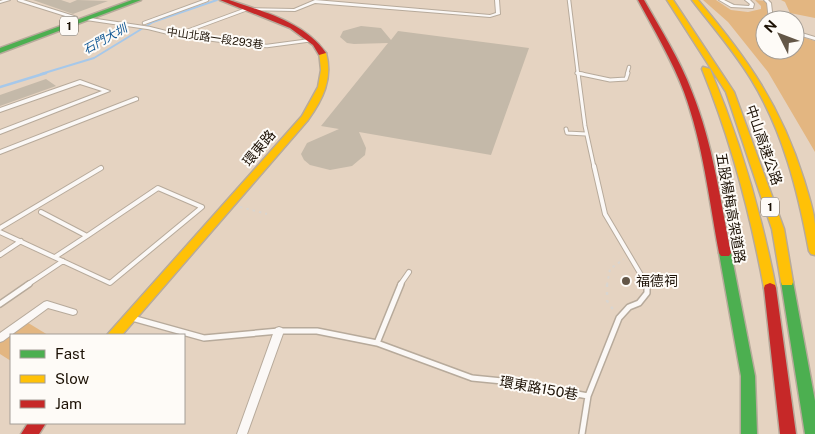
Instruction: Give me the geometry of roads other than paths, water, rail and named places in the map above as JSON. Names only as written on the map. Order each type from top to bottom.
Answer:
[{"type":"main road","name":"1","points":[[0,46],[125,0]]},
{"type":"main road","name":"1","points":[[0,52],[138,0]]},
{"type":"main road","name":"五股楊梅高架道路","points":[[641,0],[672,55],[693,105],[704,144],[711,191],[748,376],[749,434]]},
{"type":"main road","name":"中山高速公路","points":[[660,0],[700,55],[739,147],[767,265],[774,309],[788,434]]},
{"type":"main road","name":"中山高速公路","points":[[670,0],[730,92],[778,229],[813,434]]},
{"type":"main road","points":[[694,0],[752,73],[766,100],[794,162],[812,230],[815,251]]},
{"type":"main road","points":[[225,1],[278,21],[312,40]]},
{"type":"main road","name":"環東路","points":[[115,334],[230,205],[314,106],[322,89],[326,66],[320,49],[312,40]]},
{"type":"main road","points":[[28,434],[37,424]]},
{"type":"street","points":[[0,2],[8,0]]},
{"type":"street","points":[[248,9],[295,10],[318,1],[490,16],[498,14],[497,0]]},
{"type":"street","points":[[721,0],[733,6],[751,7],[752,4],[747,0]]},
{"type":"street","points":[[0,110],[80,82],[107,91],[0,132]]},
{"type":"street","points":[[0,152],[136,99]]},
{"type":"street","points":[[0,338],[47,304],[73,312]]},
{"type":"street","points":[[242,434],[279,331]]},
{"type":"lane","points":[[19,0],[76,18]]},
{"type":"lane","points":[[144,23],[207,0]]},
{"type":"lane","name":"環東路150巷","points":[[130,317],[204,338],[279,331],[317,331],[377,343],[472,378],[512,382],[588,396],[619,318],[629,307],[639,302],[647,293],[647,283],[605,214],[586,134],[569,0]]},
{"type":"lane","points":[[177,35],[248,9]]},
{"type":"lane","name":"中山北路一段293巷","points":[[88,19],[140,26],[177,35],[253,45],[267,46],[312,40]]},
{"type":"lane","points":[[577,73],[619,81],[626,79],[629,67]]},
{"type":"lane","points":[[566,129],[567,133],[586,134]]},
{"type":"lane","points":[[0,228],[101,168]]},
{"type":"lane","points":[[0,232],[110,283],[202,207],[158,188],[55,257]]},
{"type":"lane","points":[[41,212],[87,236]]},
{"type":"lane","points":[[0,255],[20,241]]},
{"type":"lane","points":[[0,304],[63,261]]},
{"type":"lane","points":[[377,343],[401,284],[409,272]]},
{"type":"lane","points":[[582,434],[588,396]]},
{"type":"waterway","name":"石門大圳","points":[[41,74],[94,58],[153,22],[217,0]]},
{"type":"waterway","name":"石門大圳","points":[[0,87],[46,73]]},
{"type":"place","name":"福德祠","points":[[626,281]]}]
